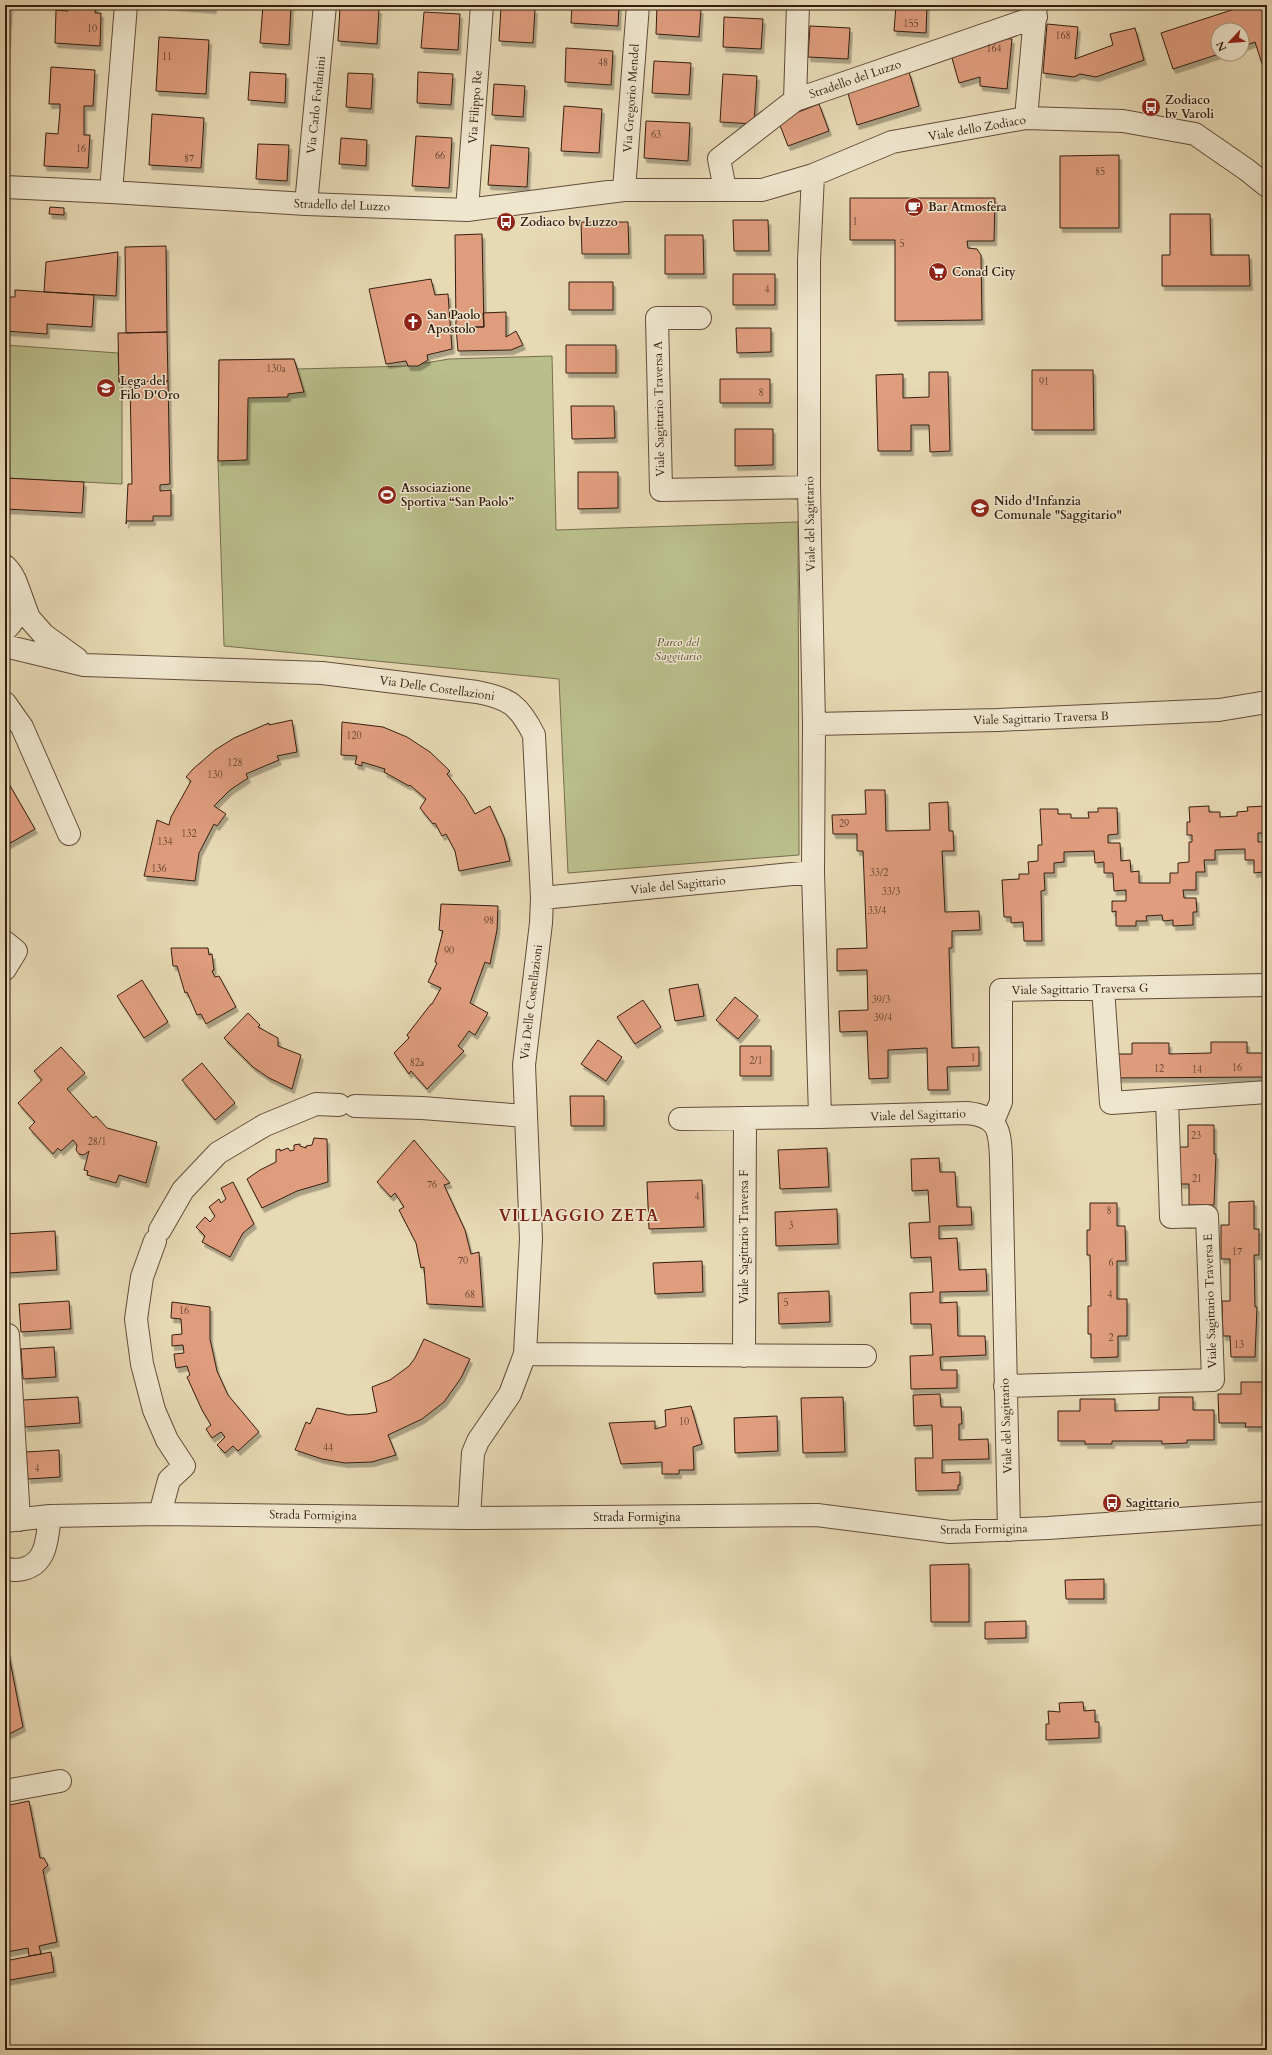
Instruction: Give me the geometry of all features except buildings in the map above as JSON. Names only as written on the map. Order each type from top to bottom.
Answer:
[{"type":"street","points":[[111,192],[126,5]]},
{"type":"street","name":"Via Carlo Forlanini","points":[[306,204],[325,5]]},
{"type":"street","name":"Via Filippo Re","points":[[467,210],[482,5]]},
{"type":"street","name":"Via Gregorio Mendel","points":[[624,190],[638,5]]},
{"type":"street","points":[[795,100],[798,5]]},
{"type":"street","points":[[1026,118],[1036,11]]},
{"type":"street","name":"Stradello del Luzzo","points":[[725,189],[720,159],[795,100],[1036,11]]},
{"type":"street","name":"Viale dello Zodiaco","points":[[678,192],[725,189],[762,190],[813,175],[892,142],[1026,118],[1123,121],[1195,134],[1247,170],[1267,186]]},
{"type":"street","name":"Viale del Sagittario","points":[[813,175],[809,261],[809,486],[814,724],[813,872],[820,1118],[967,1112],[982,1115],[993,1121],[1000,1142],[1001,1159],[1009,1530]]},
{"type":"street","name":"Stradello del Luzzo","points":[[5,187],[306,204],[467,210],[624,190],[678,192]]},
{"type":"street","name":"Viale Sagittario Traversa A","points":[[700,318],[658,318],[661,490],[809,486]]},
{"type":"street","points":[[5,630],[14,617],[18,605],[18,592],[10,573]]},
{"type":"street","points":[[10,573],[29,618],[44,635],[84,665]]},
{"type":"street","name":"Via Delle Costellazioni","points":[[5,646],[84,665],[322,673],[476,692],[497,696],[511,702],[525,716],[534,735],[542,898],[541,923],[524,1065],[524,1116],[531,1239],[525,1354],[510,1394],[478,1441],[473,1453],[469,1518]]},
{"type":"street","name":"Viale Sagittario Traversa B","points":[[814,724],[998,720],[1218,710],[1267,702]]},
{"type":"street","points":[[5,703],[22,727],[69,834]]},
{"type":"street","name":"Viale del Sagittario","points":[[542,898],[813,872]]},
{"type":"street","points":[[5,942],[16,951],[5,969]]},
{"type":"street","name":"Viale Sagittario Traversa G","points":[[993,1121],[1001,1102],[1001,990],[1267,985]]},
{"type":"street","points":[[1103,988],[1111,1103],[1267,1092]]},
{"type":"street","name":"Viale Sagittario Traversa E","points":[[1005,1386],[1213,1380],[1207,1216],[1171,1218],[1167,1099]]},
{"type":"street","points":[[160,1514],[169,1480],[184,1466],[167,1440],[154,1410],[142,1364],[136,1319],[142,1277],[157,1236],[183,1190],[218,1153],[265,1125],[316,1104],[422,1108],[524,1116]]},
{"type":"street","name":"Viale Sagittario Traversa F","points":[[744,1356],[745,1118]]},
{"type":"street","points":[[680,1119],[820,1118]]},
{"type":"street","points":[[8,1334],[10,1522]]},
{"type":"street","points":[[525,1354],[865,1356]]},
{"type":"street","name":"Strada Formigina","points":[[10,1522],[50,1516],[160,1514],[469,1518],[817,1515],[950,1532],[1009,1530],[1267,1513]]},
{"type":"street","points":[[5,1568],[12,1571],[26,1568],[38,1562],[44,1552],[50,1516]]},
{"type":"street","points":[[5,1791],[60,1780]]},
{"type":"green space","points":[[5,345],[118,353],[119,382],[122,382],[122,484],[5,478]]},
{"type":"green space","name":"Parco del Saggitario","points":[[552,356],[556,530],[798,522],[799,855],[568,873],[559,679],[224,646],[218,461],[219,360],[294,359],[297,369],[408,366],[449,359]]},
{"type":"place","name":"Zodiaco bv Varoli","points":[[1151,107]]},
{"type":"place","name":"Bar Atmosfera","points":[[914,207]]},
{"type":"place","name":"Zodiaco bv Luzzo","points":[[506,222]]},
{"type":"place","name":"Conad City","points":[[938,272]]},
{"type":"place","name":"San Paolo Apostolo","points":[[413,322]]},
{"type":"place","name":"Lega del Filo D'Oro","points":[[106,388]]},
{"type":"place","name":"Associazione Sportiva “San Paolo”","points":[[387,495]]},
{"type":"place","name":"Nido d'Infanzia Comunale \"Saggitario\"","points":[[980,508]]},
{"type":"place","name":"Sagittario","points":[[1112,1503]]},
{"type":"district","name":"VILLAGGIO ZETA","points":[[579,1216]]}]
